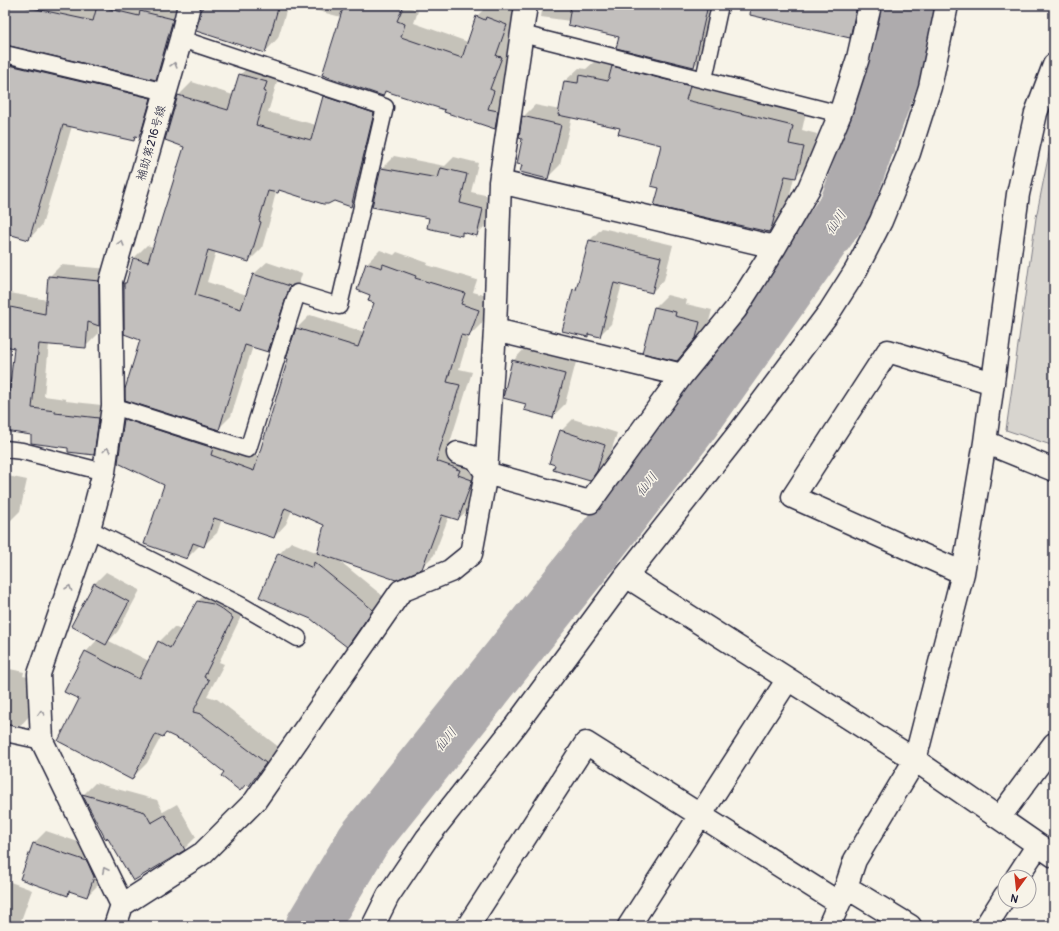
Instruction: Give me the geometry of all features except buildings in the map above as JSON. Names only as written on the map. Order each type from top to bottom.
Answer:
[{"type":"street","name":"補助第216号線","points":[[42,741],[39,674],[89,529],[104,472],[113,406],[111,281],[181,39],[189,5]]},
{"type":"street","points":[[115,926],[122,905],[203,853],[255,801],[401,590],[450,571],[471,554],[486,473],[495,330],[500,182],[526,5]]},
{"type":"street","points":[[458,453],[476,458],[486,473],[590,502],[682,375],[736,309],[775,247],[809,188],[840,114],[858,58],[870,5]]},
{"type":"street","points":[[373,926],[388,896],[427,838],[516,725],[626,576],[751,418],[830,311],[856,270],[881,221],[909,153],[930,87],[948,5]]},
{"type":"street","points":[[829,926],[843,895],[855,860],[916,760],[963,573],[985,442],[1018,194],[1036,113],[1054,65]]},
{"type":"street","points":[[500,182],[775,247]]},
{"type":"street","points":[[495,330],[682,375]]},
{"type":"street","points":[[963,573],[792,497],[888,352],[993,383]]},
{"type":"street","points":[[985,442],[1054,470]]},
{"type":"street","points":[[626,576],[916,760],[1046,851],[1027,869]]},
{"type":"street","points":[[629,926],[788,679]]},
{"type":"street","points":[[42,741],[122,905]]},
{"type":"street","points":[[468,926],[586,743],[700,816],[843,895],[910,926]]},
{"type":"street","points":[[999,818],[1054,744]]},
{"type":"street","points":[[986,926],[997,909]]},
{"type":"lane","points":[[704,79],[720,5]]},
{"type":"lane","points":[[522,34],[840,114]]},
{"type":"lane","points":[[113,406],[248,448],[297,293],[339,306],[385,107],[181,39]]},
{"type":"lane","points":[[5,54],[166,92]]},
{"type":"lane","points":[[5,449],[22,451],[104,472]]},
{"type":"lane","points":[[89,529],[242,606],[298,638]]},
{"type":"lane","points":[[5,733],[42,741]]},
{"type":"shaded area","points":[[1054,128],[1054,446],[1006,430],[1036,218]]},
{"type":"waterway","name":"仙川","points":[[312,926],[363,841],[584,564],[689,428],[845,208],[897,64],[909,5]]}]
